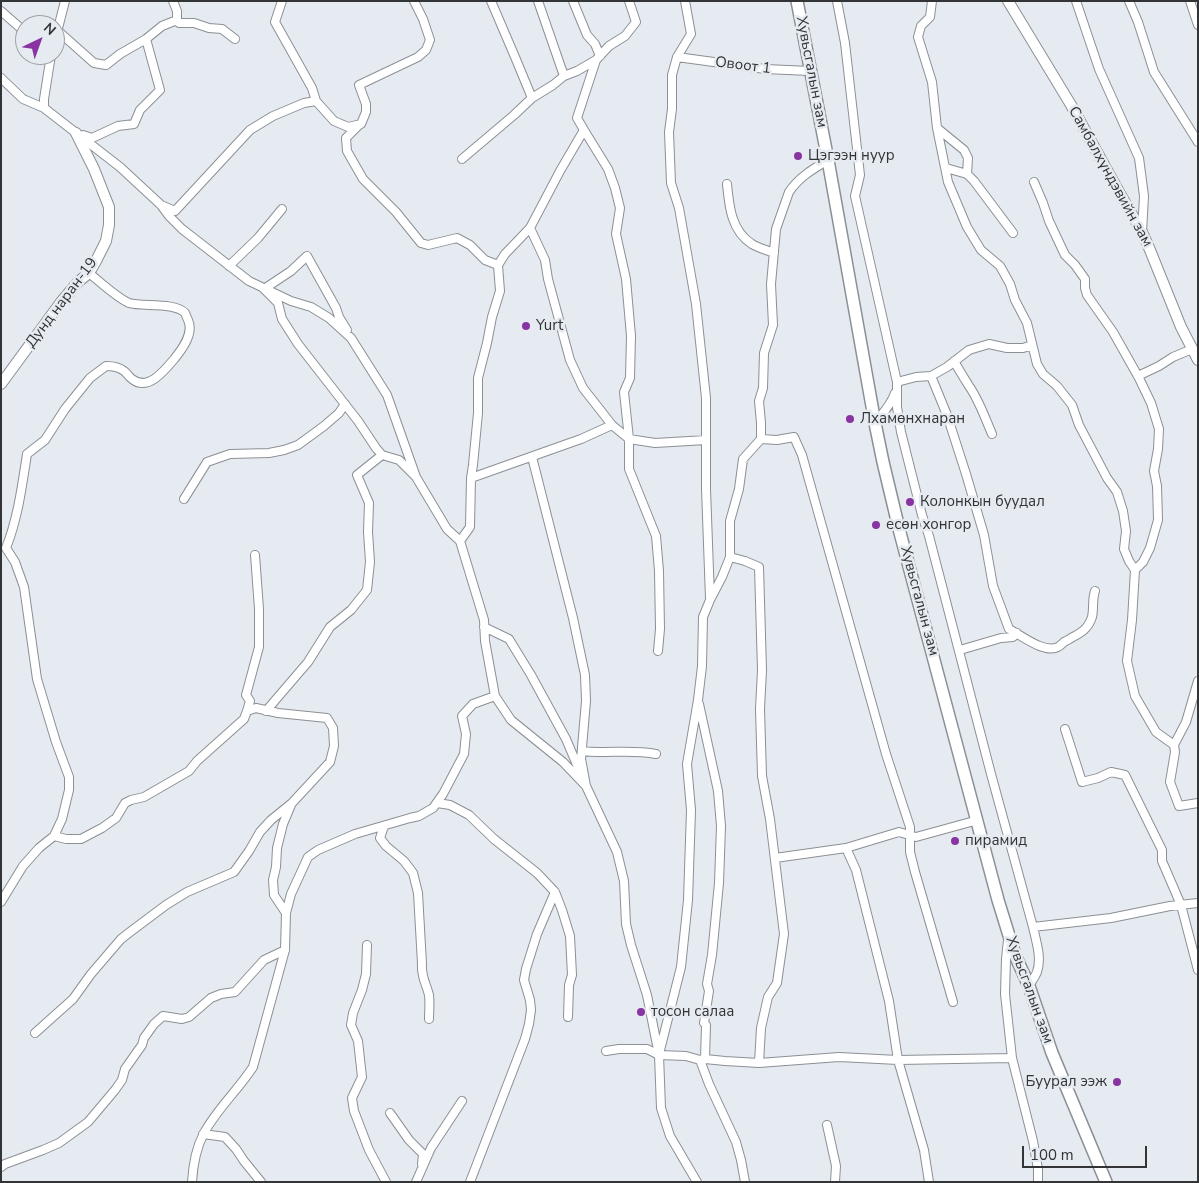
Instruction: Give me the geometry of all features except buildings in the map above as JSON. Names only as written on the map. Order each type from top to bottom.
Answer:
[{"type":"main road","name":"Хувьсгалын зам","points":[[797,1],[828,160],[875,422],[899,529],[998,900],[1015,955],[1029,986],[1052,1053],[1106,1182]]},
{"type":"street","points":[[61,15],[64,1]]},
{"type":"street","points":[[173,1],[180,23],[194,23],[209,28],[222,29],[236,39]]},
{"type":"street","points":[[282,1],[275,22],[312,88],[316,101],[334,122],[348,127],[361,124]]},
{"type":"street","points":[[414,1],[430,40],[426,50],[418,57],[359,85],[366,104],[366,112],[361,124],[346,138],[347,151],[363,179],[396,212],[421,243],[428,245],[458,238],[470,245],[484,260],[498,265]]},
{"type":"street","points":[[491,1],[532,98]]},
{"type":"street","points":[[538,1],[564,76]]},
{"type":"street","points":[[573,1],[587,35],[595,44],[598,58],[577,118],[608,169],[620,208],[616,234],[626,279],[631,336],[630,378],[624,392],[629,439],[629,469],[656,536],[660,600],[658,651]]},
{"type":"street","points":[[462,159],[532,98],[564,76],[577,71],[598,58],[609,46],[625,36],[636,22],[629,1]]},
{"type":"street","points":[[686,1],[691,34],[676,57],[672,75],[672,109],[669,132],[670,182],[679,208],[696,304],[706,398],[706,489],[710,600]]},
{"type":"street","points":[[837,1],[846,43],[860,175],[855,196],[897,382],[897,407],[901,432],[1038,947],[1039,960],[1037,971],[1029,986]]},
{"type":"street","points":[[932,1],[930,17],[921,26],[918,37],[932,82],[937,128],[948,182],[967,227],[981,250],[1000,266],[1010,284],[1015,300],[1026,322],[1037,364],[1072,405],[1079,425],[1117,492],[1123,511],[1126,531],[1124,549],[1135,570],[1127,661],[1135,696],[1156,732],[1174,745]]},
{"type":"street","name":"Самбалхүндэвийн зам","points":[[1008,1],[1071,105],[1142,232],[1181,327],[1198,360]]},
{"type":"street","points":[[1076,1],[1099,68],[1139,158],[1144,196],[1142,232]]},
{"type":"street","points":[[1129,1],[1138,22],[1154,72],[1198,142]]},
{"type":"street","points":[[1190,1],[1198,25]]},
{"type":"street","points":[[1,11],[15,23]]},
{"type":"street","points":[[65,38],[94,63],[106,65],[120,54],[146,40],[162,26],[178,20]]},
{"type":"street","points":[[76,133],[92,138],[118,126],[134,124],[140,110],[160,90],[146,40]]},
{"type":"street","name":"Овоот 1","points":[[676,57],[765,69],[810,71]]},
{"type":"street","points":[[44,108],[44,94],[49,65]]},
{"type":"street","points":[[1,78],[23,99],[44,108],[120,167],[161,205],[182,229],[249,281],[291,301],[317,310],[351,338]]},
{"type":"street","points":[[161,205],[175,211],[250,130],[272,116],[304,103],[316,101]]},
{"type":"street","points":[[937,128],[964,150],[968,158],[968,174]]},
{"type":"street","points":[[460,541],[470,527],[471,478],[477,422],[478,378],[500,291],[498,265],[505,254],[530,228],[584,130]]},
{"type":"street","name":"Дунд наран-19","points":[[1,384],[61,302],[89,272],[106,241],[109,225],[109,207],[94,169],[76,133]]},
{"type":"street","points":[[659,1056],[681,967],[688,900],[691,810],[687,764],[702,666],[704,617],[730,557],[730,521],[739,489],[743,459],[760,439],[759,401],[763,388],[764,353],[774,325],[770,284],[776,229],[790,192],[796,183],[807,173],[828,160]]},
{"type":"street","points":[[946,168],[968,174],[1013,233]]},
{"type":"street","points":[[1034,182],[1065,255],[1075,265],[1085,280],[1087,295],[1114,332],[1138,376],[1151,404],[1159,429],[1154,471],[1157,486],[1158,520],[1150,548],[1143,562],[1135,570]]},
{"type":"street","points":[[727,184],[730,210],[739,233],[751,244],[774,253]]},
{"type":"street","points":[[229,266],[258,238],[282,209]]},
{"type":"street","points":[[530,228],[545,260],[548,279],[570,360],[583,388],[612,424],[629,439],[655,443],[706,440]]},
{"type":"street","points":[[264,288],[291,271],[307,256],[351,338],[387,395],[416,477],[447,529],[460,541],[484,620],[485,641],[494,696],[511,720],[563,762],[586,786]]},
{"type":"street","points":[[1,902],[23,866],[54,836],[62,819],[69,790],[69,777],[37,679],[24,587],[6,548],[13,531],[27,454],[45,440],[65,408],[90,378],[106,366],[122,370],[132,380],[143,384],[152,380],[166,369],[182,350],[189,334],[189,323],[184,312],[166,306],[127,302],[89,272]]},
{"type":"street","points":[[264,288],[278,303],[282,319],[298,344],[382,455],[399,460],[416,477]]},
{"type":"street","points":[[897,382],[931,376],[969,350],[989,344],[1007,348],[1022,348],[1032,345]]},
{"type":"street","points":[[1138,376],[1192,349]]},
{"type":"street","points":[[954,361],[973,393],[992,434]]},
{"type":"street","points":[[931,376],[947,416],[966,474],[984,535],[993,586],[1009,629],[1027,641],[1049,648],[1058,647],[1082,633],[1087,627],[1094,608],[1095,591]]},
{"type":"street","points":[[875,422],[892,402],[897,382]]},
{"type":"street","points":[[184,499],[207,462],[230,454],[269,453],[298,445],[339,413],[345,404]]},
{"type":"street","points":[[471,478],[581,439],[612,424]]},
{"type":"street","points":[[760,439],[777,440],[794,437],[802,455],[886,754],[910,827],[910,852],[953,1002]]},
{"type":"street","points":[[266,711],[308,662],[330,627],[350,610],[367,590],[370,562],[369,503],[357,475],[382,455]]},
{"type":"street","points":[[532,456],[573,618],[585,675],[586,701],[581,759],[586,786]]},
{"type":"street","points":[[54,836],[66,839],[81,839],[102,828],[116,818],[126,803],[144,797],[189,771],[197,761],[244,719],[250,701],[246,695],[259,647],[259,609],[255,556]]},
{"type":"street","points":[[730,557],[759,567],[762,670],[760,709],[762,776],[770,819],[784,934],[777,983],[768,997],[761,1028],[759,1063]]},
{"type":"street","points":[[484,627],[509,639],[531,675],[566,739],[617,852],[624,881],[623,893],[626,924],[647,995],[659,1056],[661,1108],[670,1136],[697,1182]]},
{"type":"street","points":[[960,650],[1013,636],[1017,633]]},
{"type":"street","points":[[1198,681],[1186,722],[1174,745],[1175,752],[1170,782],[1178,806],[1198,803]]},
{"type":"street","points":[[192,1182],[197,1149],[203,1134],[213,1118],[253,1067],[285,950],[286,913],[291,894],[308,857],[318,850],[355,834],[420,816],[433,808],[443,794],[464,754],[466,734],[462,716],[473,704],[494,696]]},
{"type":"street","points":[[698,700],[718,791],[721,826],[719,883],[712,955],[707,984],[709,991],[704,1023],[706,1025],[702,1060],[709,1084],[736,1142],[745,1182]]},
{"type":"street","points":[[35,1032],[73,999],[91,974],[121,939],[166,905],[187,892],[234,872],[260,832],[292,804],[330,762],[334,746],[333,728],[327,718],[295,716],[256,708],[247,711]]},
{"type":"street","points":[[1065,729],[1082,782],[1111,772],[1125,775],[1162,850],[1162,861],[1181,904],[1198,970]]},
{"type":"street","points":[[582,751],[595,753],[644,752],[656,754]]},
{"type":"street","points":[[437,803],[450,805],[469,815],[494,839],[537,873],[555,892],[570,936],[572,975],[569,985],[568,1017]]},
{"type":"street","points":[[286,913],[274,895],[273,880],[277,848],[283,824],[292,804]]},
{"type":"street","points":[[775,858],[846,848],[899,832],[916,837],[978,820]]},
{"type":"street","points":[[384,826],[380,838],[413,872],[418,893],[422,972],[429,996],[429,1020]]},
{"type":"street","points":[[846,848],[856,870],[889,1001],[898,1060],[924,1150],[929,1182]]},
{"type":"street","points":[[470,1182],[525,1039],[531,1010],[524,980],[526,970],[537,934],[555,892]]},
{"type":"street","points":[[1033,927],[1111,918],[1181,904],[1198,903]]},
{"type":"street","points":[[1009,935],[1005,994],[1012,1058],[1038,1169],[1038,1182]]},
{"type":"street","points":[[368,945],[366,974],[351,1025],[358,1041],[362,1077],[352,1098],[354,1111],[369,1150],[386,1182]]},
{"type":"street","points":[[1,1167],[60,1142],[88,1122],[115,1090],[122,1080],[125,1069],[142,1045],[144,1038],[154,1024],[163,1016],[182,1019],[188,1017],[211,998],[221,994],[236,992],[264,960],[285,950]]},
{"type":"street","points":[[606,1050],[647,1049],[659,1056],[686,1056],[702,1060],[759,1063],[839,1057],[898,1060],[1012,1058]]},
{"type":"street","points":[[416,1182],[431,1148],[462,1101]]},
{"type":"street","points":[[390,1113],[409,1140],[423,1154],[422,1168]]},
{"type":"street","points":[[827,1125],[836,1166],[835,1182]]},
{"type":"street","points":[[203,1134],[225,1137],[236,1148],[261,1182]]},
{"type":"place","name":"Цэгээн нуур","points":[[798,156]]},
{"type":"place","name":"Yurt","points":[[526,326]]},
{"type":"place","name":"Лхамөнхнаран","points":[[850,419]]},
{"type":"place","name":"Колонкын буудал","points":[[910,502]]},
{"type":"place","name":"есөн хонгор","points":[[876,525]]},
{"type":"place","name":"пирамид","points":[[955,841]]},
{"type":"place","name":"тосон салаа","points":[[641,1012]]},
{"type":"place","name":"Буурал ээж","points":[[1117,1082]]}]
